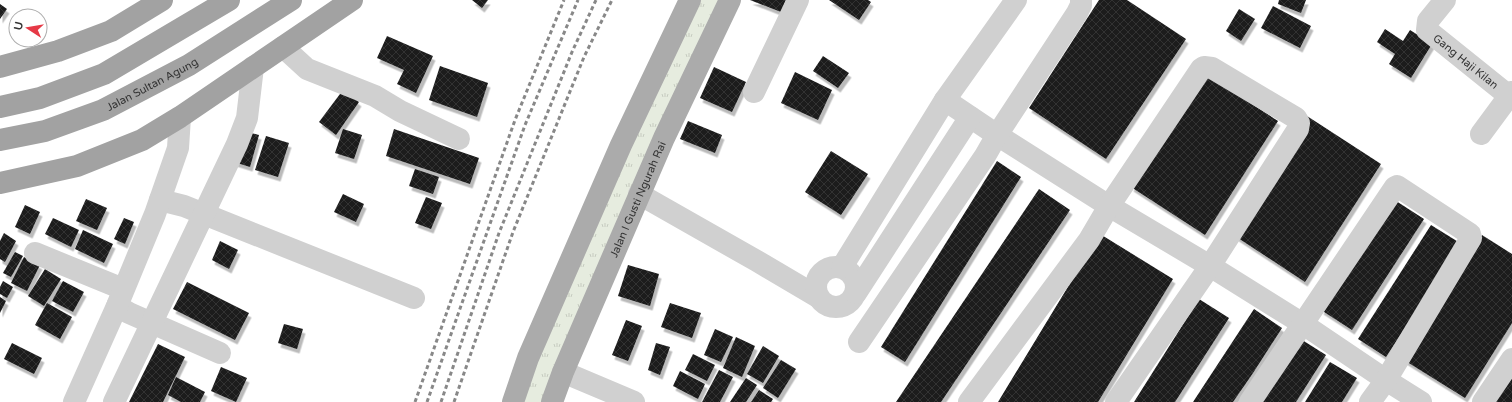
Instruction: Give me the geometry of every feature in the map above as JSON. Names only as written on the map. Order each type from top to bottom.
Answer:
[{"type":"highway","points":[[0,67],[58,51],[111,31],[162,0]]},
{"type":"highway","points":[[0,107],[40,98],[104,74],[174,34],[229,0]]},
{"type":"highway","name":"Jalan Sultan Agung","points":[[0,140],[45,131],[103,110],[189,65],[291,0]]},
{"type":"highway","points":[[0,183],[77,166],[142,140],[180,117],[352,0]]},
{"type":"main road","points":[[513,402],[528,358],[614,160],[690,0]]},
{"type":"main road","name":"Jalan I Gusti Ngurah Rai","points":[[552,402],[562,372],[639,194],[730,0]]},
{"type":"street","points":[[754,92],[798,0]]},
{"type":"street","points":[[842,268],[945,100],[1016,0]]},
{"type":"street","points":[[859,342],[985,156],[997,135],[1077,13],[1081,6],[1081,0]]},
{"type":"street","name":"Gang Haji Kilan","points":[[1445,0],[1428,21],[1427,30],[1429,33],[1510,94]]},
{"type":"street","points":[[283,47],[307,69],[375,96],[400,111],[459,139]]},
{"type":"street","points":[[74,402],[237,144],[247,118],[253,67]]},
{"type":"street","points":[[969,402],[1089,240],[1108,206],[1201,69],[1206,67],[1212,68],[1296,118],[1299,123],[1298,129],[1210,266],[1116,402]]},
{"type":"street","points":[[1481,134],[1510,94]]},
{"type":"street","points":[[945,100],[1108,206],[1210,266],[1303,324],[1421,402]]},
{"type":"street","points":[[114,402],[133,310],[160,200],[178,148],[180,117]]},
{"type":"street","points":[[856,293],[854,277],[849,271],[834,267],[826,269],[820,274],[816,290],[818,297],[823,304],[838,308],[849,302],[856,293],[970,117]]},
{"type":"street","points":[[1250,402],[1395,187],[1399,187],[1470,234],[1471,238],[1386,380],[1370,402]]},
{"type":"street","points":[[639,194],[818,297]]},
{"type":"street","points":[[160,200],[195,210],[414,298]]},
{"type":"street","points":[[35,253],[133,310],[220,353]]},
{"type":"street","points":[[1483,402],[1512,359]]},
{"type":"street","points":[[562,372],[634,402]]},
{"type":"green space","points":[[690,0],[730,0],[552,402],[513,402]]},
{"type":"building","points":[[472,0],[488,0],[482,8]]},
{"type":"building","points":[[750,0],[786,0],[781,12]]},
{"type":"building","points":[[829,0],[868,0],[871,2],[859,20]]},
{"type":"building","points":[[1099,0],[1127,0],[1186,39],[1106,159],[1029,108]]},
{"type":"building","points":[[1279,0],[1306,0],[1301,13],[1278,4]]},
{"type":"building","points":[[0,4],[7,9],[0,19]]},
{"type":"building","points":[[1273,6],[1311,26],[1300,48],[1261,28]]},
{"type":"building","points":[[1239,9],[1255,19],[1241,41],[1226,31]]},
{"type":"building","points":[[1385,29],[1403,41],[1410,30],[1432,44],[1411,78],[1389,64],[1395,54],[1377,42]]},
{"type":"building","points":[[387,36],[433,56],[416,93],[397,84],[404,70],[377,58]]},
{"type":"building","points":[[823,56],[849,73],[838,88],[813,71]]},
{"type":"building","points":[[440,66],[488,83],[477,117],[429,100]]},
{"type":"building","points":[[714,67],[746,82],[732,112],[700,98]]},
{"type":"building","points":[[795,72],[832,90],[818,120],[781,103]]},
{"type":"building","points":[[1204,73],[1278,121],[1205,235],[1131,187]]},
{"type":"building","points":[[343,90],[359,102],[336,135],[319,122]]},
{"type":"building","points":[[1307,116],[1381,164],[1305,282],[1232,234]]},
{"type":"building","points":[[688,121],[722,135],[715,153],[680,139]]},
{"type":"building","points":[[343,129],[362,135],[354,159],[335,153]]},
{"type":"building","points":[[394,129],[479,158],[470,184],[386,156]]},
{"type":"building","points":[[244,131],[259,135],[250,167],[234,162]]},
{"type":"building","points":[[266,136],[289,143],[278,177],[255,170]]},
{"type":"building","points":[[831,151],[868,174],[841,215],[805,192]]},
{"type":"building","points":[[997,161],[1021,177],[905,362],[881,347]]},
{"type":"building","points":[[415,169],[439,177],[433,194],[409,186]]},
{"type":"building","points":[[1039,189],[1070,210],[1003,310],[941,402],[896,402]]},
{"type":"building","points":[[343,194],[364,204],[356,222],[334,212]]},
{"type":"building","points":[[426,197],[442,203],[431,229],[415,223]]},
{"type":"building","points":[[86,199],[107,208],[97,230],[76,221]]},
{"type":"building","points":[[1393,199],[1424,219],[1352,330],[1321,310]]},
{"type":"building","points":[[25,205],[40,212],[30,234],[15,227]]},
{"type":"building","points":[[53,218],[79,230],[71,247],[45,234]]},
{"type":"building","points":[[124,218],[134,222],[125,244],[114,239]]},
{"type":"building","points":[[1431,225],[1460,243],[1386,357],[1358,339]]},
{"type":"building","points":[[83,230],[113,244],[104,263],[75,249]]},
{"type":"building","points":[[4,233],[16,241],[5,262],[0,259],[0,241]]},
{"type":"building","points":[[1100,234],[1173,279],[1098,402],[998,402]]},
{"type":"building","points":[[1482,235],[1512,254],[1512,323],[1465,398],[1404,360]]},
{"type":"building","points":[[220,241],[238,250],[229,269],[212,260]]},
{"type":"building","points":[[15,252],[23,256],[11,277],[3,273]]},
{"type":"building","points":[[24,257],[40,265],[27,291],[11,283]]},
{"type":"building","points":[[628,265],[659,274],[650,306],[618,296]]},
{"type":"building","points":[[45,269],[61,279],[44,306],[28,296]]},
{"type":"building","points":[[3,281],[13,287],[7,298],[0,294],[0,287]]},
{"type":"building","points":[[63,281],[84,292],[73,312],[52,301]]},
{"type":"building","points":[[187,282],[249,313],[235,340],[173,309]]},
{"type":"building","points":[[0,297],[6,301],[0,313]]},
{"type":"building","points":[[1199,299],[1229,318],[1175,402],[1134,402]]},
{"type":"building","points":[[47,303],[72,317],[60,339],[35,325]]},
{"type":"building","points":[[670,303],[701,313],[692,338],[661,327]]},
{"type":"building","points":[[1254,309],[1282,328],[1253,373],[1233,402],[1193,402]]},
{"type":"building","points":[[626,320],[642,326],[628,361],[612,355]]},
{"type":"building","points":[[284,324],[303,329],[297,349],[278,343]]},
{"type":"building","points":[[715,329],[733,337],[721,362],[704,355]]},
{"type":"building","points":[[736,337],[755,346],[742,377],[723,368]]},
{"type":"building","points":[[1299,338],[1326,355],[1296,402],[1259,402]]},
{"type":"building","points":[[12,343],[42,358],[34,374],[4,359]]},
{"type":"building","points":[[656,343],[670,347],[660,375],[648,370]]},
{"type":"building","points":[[158,344],[185,357],[163,402],[129,402]]},
{"type":"building","points":[[763,346],[779,356],[763,383],[747,374]]},
{"type":"building","points":[[693,354],[715,365],[707,381],[685,370]]},
{"type":"building","points":[[781,360],[796,369],[778,398],[763,388]]},
{"type":"building","points":[[1330,362],[1357,378],[1342,402],[1305,402]]},
{"type":"building","points":[[221,367],[247,378],[236,402],[211,391]]},
{"type":"building","points":[[719,370],[733,377],[720,402],[702,402]]},
{"type":"building","points":[[680,371],[705,384],[698,399],[673,386]]},
{"type":"building","points":[[1512,375],[1512,402],[1495,402]]},
{"type":"building","points":[[176,377],[205,392],[200,402],[181,402],[168,395]]},
{"type":"building","points":[[746,378],[757,385],[746,402],[730,402]]},
{"type":"building","points":[[759,390],[773,399],[771,402],[751,402]]},
{"type":"railway","points":[[415,402],[515,120],[564,0]]},
{"type":"railway","points":[[427,402],[525,125],[578,0]]},
{"type":"railway","points":[[441,402],[499,233],[572,52],[596,0]]},
{"type":"railway","points":[[454,402],[513,232],[584,57],[612,0]]}]
